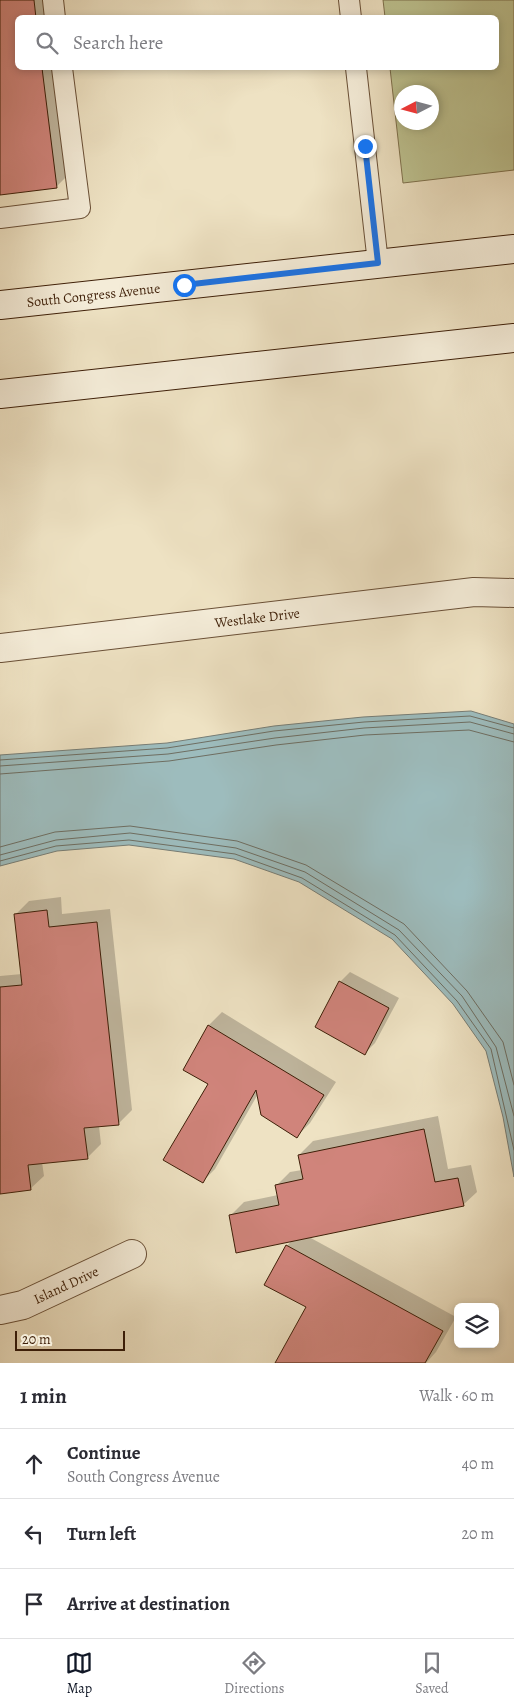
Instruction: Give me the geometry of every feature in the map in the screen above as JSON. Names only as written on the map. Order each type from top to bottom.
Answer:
[{"type":"main road","name":"South Congress Avenue","points":[[0,305],[514,249]]},
{"type":"main road","points":[[0,394],[514,338]]},
{"type":"main road","name":"Westlake Drive","points":[[0,648],[474,592],[514,593]]},
{"type":"main road","name":"Island Drive","points":[[0,1310],[23,1305],[132,1254]]},
{"type":"lane","points":[[53,0],[55,15]]},
{"type":"lane","points":[[349,0],[351,15]]},
{"type":"lane","points":[[0,218],[80,208],[62,70]]},
{"type":"lane","points":[[356,70],[378,263]]},
{"type":"green space","points":[[383,0],[514,0],[514,170],[403,183],[397,130],[439,130],[439,85],[394,85],[394,103],[390,70],[499,70],[499,15],[385,15]]},
{"type":"water","points":[[471,711],[514,724],[514,1177],[503,1117],[486,1051],[453,1004],[392,939],[299,882],[234,859],[129,845],[57,851],[0,866],[0,755],[167,743],[274,726],[363,717]]},
{"type":"building","points":[[0,0],[34,0],[36,15],[15,15],[15,70],[42,70],[57,188],[0,195]]},
{"type":"building","points":[[47,910],[49,927],[97,922],[119,1125],[84,1128],[88,1159],[28,1165],[31,1190],[0,1194],[0,987],[22,985],[14,914]]},
{"type":"building","points":[[339,981],[389,1008],[365,1055],[315,1027]]},
{"type":"building","points":[[208,1025],[324,1095],[297,1138],[261,1115],[256,1090],[203,1183],[163,1160],[208,1084],[183,1070]]},
{"type":"building","points":[[424,1129],[435,1182],[458,1178],[464,1206],[236,1253],[229,1215],[279,1205],[275,1185],[303,1179],[298,1155]]},
{"type":"building","points":[[286,1245],[443,1331],[425,1363],[275,1363],[306,1307],[264,1285]]},
{"type":"route","points":[[184,285],[378,263],[365,146]]}]
